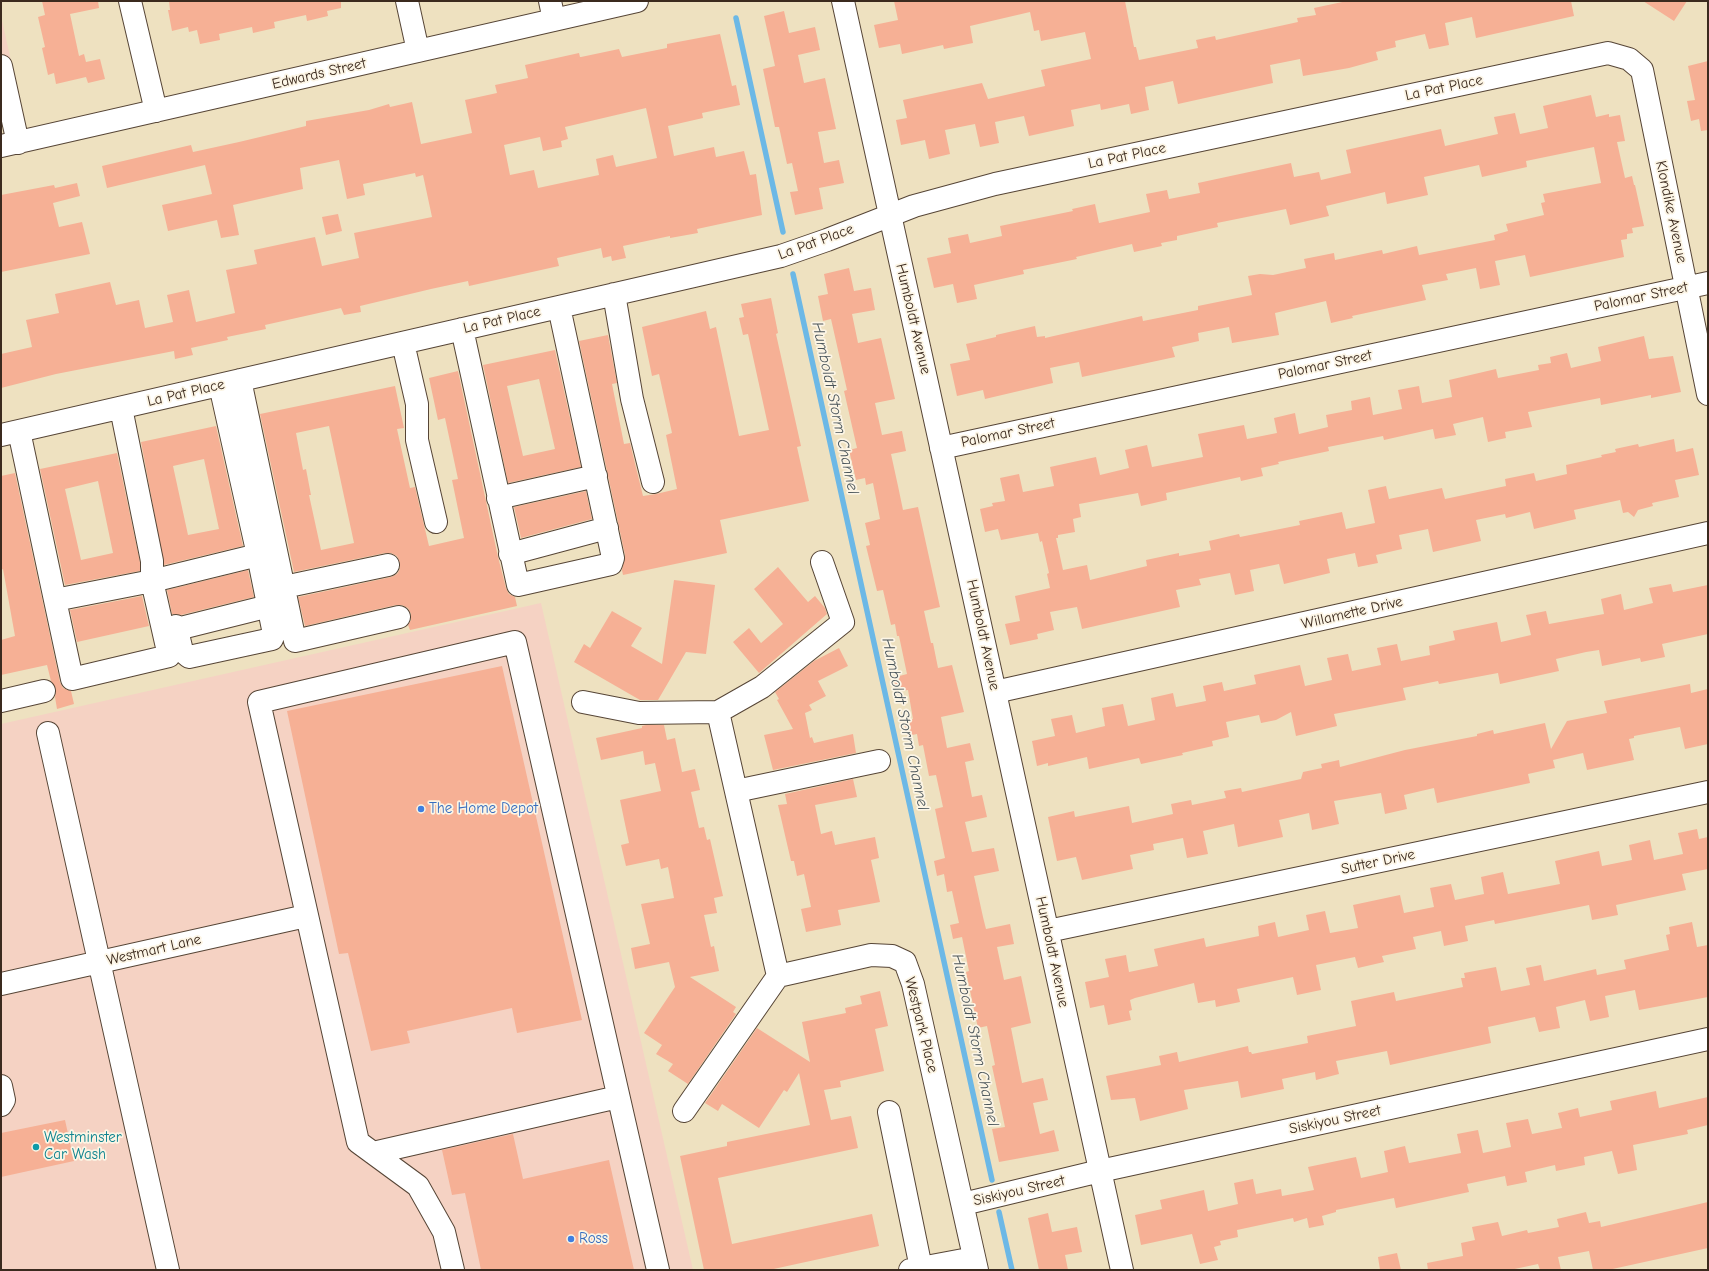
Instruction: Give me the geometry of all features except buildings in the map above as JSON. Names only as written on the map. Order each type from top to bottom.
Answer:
[{"type":"street","points":[[130,1],[156,112]]},
{"type":"street","points":[[407,1],[418,51]]},
{"type":"street","name":"Edwards Street","points":[[9,145],[418,51],[552,10],[637,1]]},
{"type":"street","name":"Humboldt Avenue","points":[[843,1],[1122,1270]]},
{"type":"street","name":"La Pat Place","points":[[10,433],[788,254],[890,215],[940,198],[995,184],[1608,53],[1630,59]]},
{"type":"street","name":"Klondike Avenue","points":[[1630,59],[1642,70],[1708,394]]},
{"type":"street","points":[[1,66],[9,145]]},
{"type":"street","name":"Palomar Street","points":[[941,448],[1708,283]]},
{"type":"street","points":[[614,294],[632,399],[653,482]]},
{"type":"street","points":[[462,329],[510,554],[517,583],[520,586],[611,564],[613,558],[559,307]]},
{"type":"street","points":[[403,343],[417,404],[416,440],[436,522]]},
{"type":"street","points":[[121,408],[152,561],[177,629],[182,651],[189,657],[272,639],[274,634],[269,606],[227,418],[230,382]]},
{"type":"street","points":[[230,382],[284,587],[295,641],[400,617]]},
{"type":"street","points":[[10,433],[55,600],[72,679],[169,656],[158,580]]},
{"type":"street","points":[[498,498],[596,476]]},
{"type":"street","points":[[510,554],[607,528]]},
{"type":"street","name":"Willamette Drive","points":[[995,692],[1708,533]]},
{"type":"street","points":[[55,600],[158,580],[258,555]]},
{"type":"street","points":[[583,702],[639,713],[718,712],[762,687],[843,622],[822,562]]},
{"type":"street","points":[[284,587],[388,565]]},
{"type":"street","points":[[177,629],[269,606]]},
{"type":"street","points":[[453,1270],[444,1232],[418,1186],[358,1142],[259,702],[515,642],[658,1270]]},
{"type":"street","points":[[1,701],[44,691]]},
{"type":"street","points":[[684,1111],[778,976],[718,712]]},
{"type":"street","points":[[48,733],[168,1270]]},
{"type":"street","points":[[736,791],[879,761]]},
{"type":"street","name":"Sutter Drive","points":[[1048,932],[1708,792]]},
{"type":"street","name":"Westmart Lane","points":[[1,984],[306,916]]},
{"type":"street","name":"Westpark Place","points":[[778,976],[871,955],[892,956],[906,962],[913,984],[976,1264]]},
{"type":"street","name":"Siskiyou Street","points":[[963,1204],[1100,1171],[1708,1039]]},
{"type":"street","points":[[1,1086],[4,1100],[1,1105]]},
{"type":"street","points":[[373,1153],[618,1097]]},
{"type":"street","points":[[888,1112],[916,1269],[976,1264]]},
{"type":"shaded area","points":[[1,16],[24,119],[1,124]]},
{"type":"shaded area","points":[[541,603],[693,1270],[1,1270],[1,724]]},
{"type":"waterway","points":[[736,18],[783,232]]},
{"type":"waterway","name":"Humboldt Storm Channel","points":[[793,274],[992,1180]]},
{"type":"waterway","name":"Humboldt Storm Channel","points":[[999,1212],[1012,1270]]},
{"type":"place","name":"The Home Depot","points":[[421,809]]},
{"type":"place","name":"Westminster Car Wash","points":[[36,1147]]},
{"type":"place","name":"Ross","points":[[571,1239]]}]
